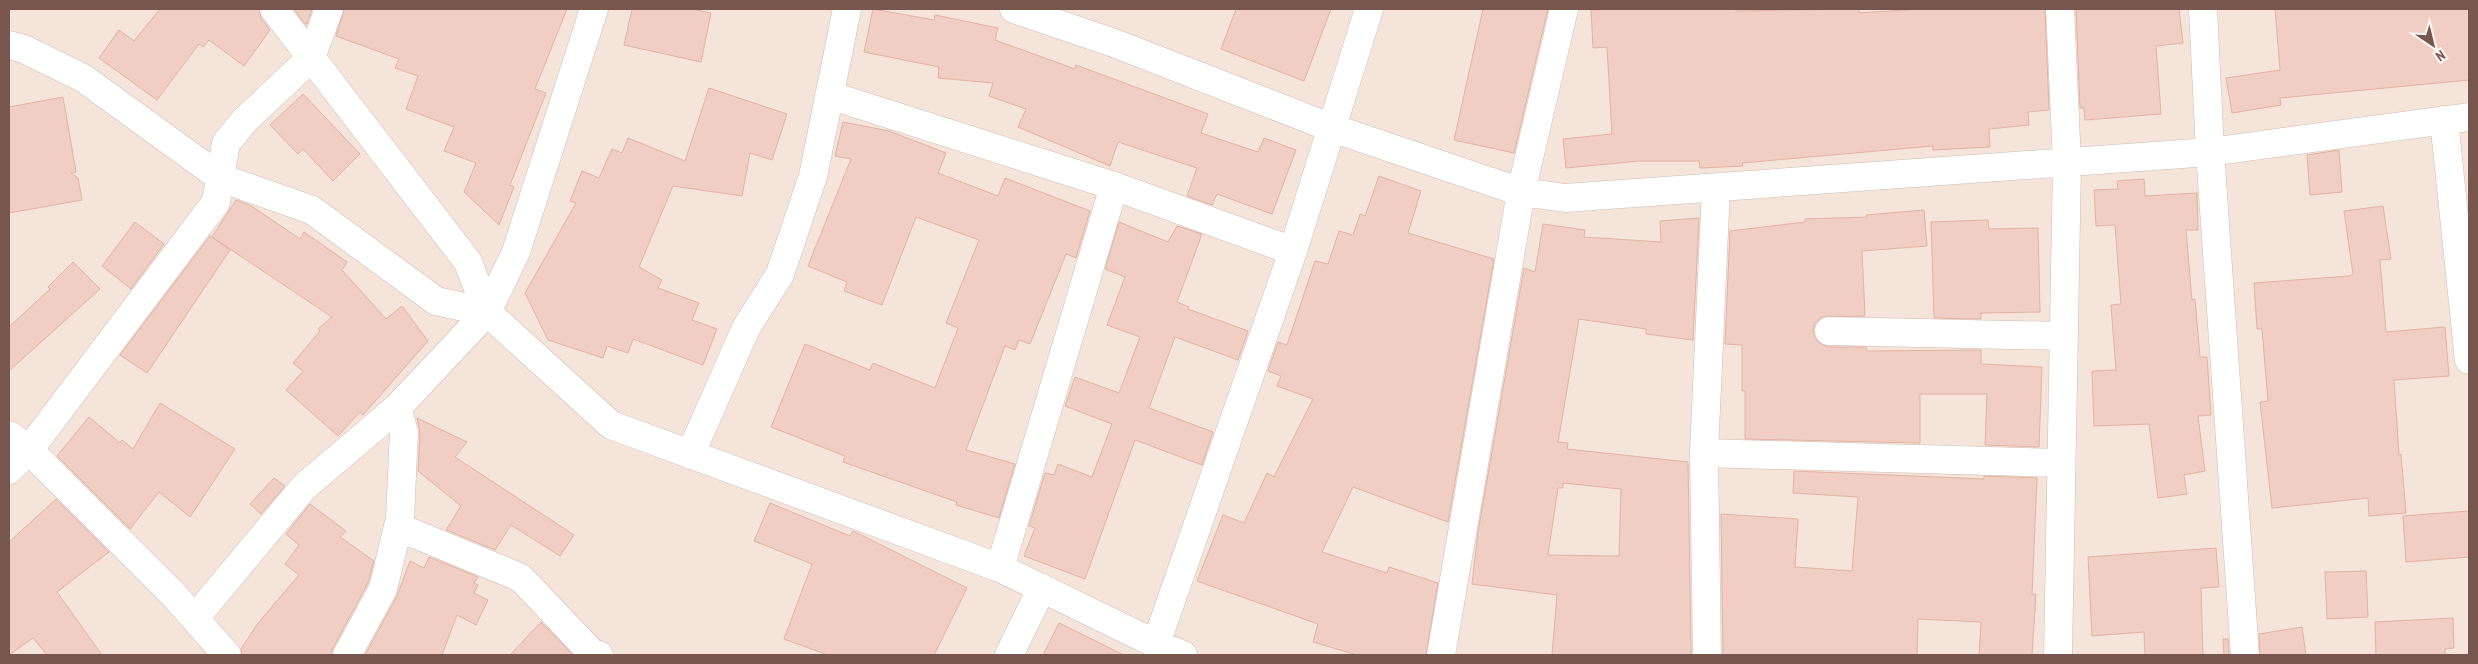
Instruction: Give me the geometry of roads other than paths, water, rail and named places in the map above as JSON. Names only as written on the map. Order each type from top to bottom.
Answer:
[{"type":"street","points":[[274,9],[468,262],[487,312],[612,425],[1000,568],[1156,644],[1183,655]]},
{"type":"street","points":[[9,470],[19,443],[216,202],[226,143],[245,120],[311,58],[329,9]]},
{"type":"street","points":[[195,618],[304,487],[396,408],[487,312],[516,252],[594,9]]},
{"type":"street","points":[[690,455],[746,328],[780,274],[813,176],[847,9]]},
{"type":"street","points":[[1014,9],[1114,43],[1332,128],[1521,192],[1565,198],[2210,152],[2457,118],[2469,360]]},
{"type":"street","points":[[1156,644],[1293,251],[1369,9]]},
{"type":"street","points":[[1442,655],[1521,192],[1564,9]]},
{"type":"street","points":[[2058,655],[2060,463],[2067,163],[2060,9]]},
{"type":"street","points":[[2203,9],[2210,152],[2245,655]]},
{"type":"street","points":[[9,45],[24,49],[83,78],[221,178],[312,210],[436,301],[487,312]]},
{"type":"street","points":[[829,95],[1114,186],[1293,251]]},
{"type":"street","points":[[1000,568],[1114,186]]},
{"type":"street","points":[[1707,655],[1704,453],[1716,188]]},
{"type":"street","points":[[1829,331],[2063,336]]},
{"type":"street","points":[[347,655],[383,590],[398,527],[404,432],[396,408]]},
{"type":"street","points":[[19,443],[172,592],[227,655]]},
{"type":"street","points":[[1704,453],[2060,463]]},
{"type":"street","points":[[398,527],[521,578],[593,654]]},
{"type":"street","points":[[1009,655],[1042,588]]}]
